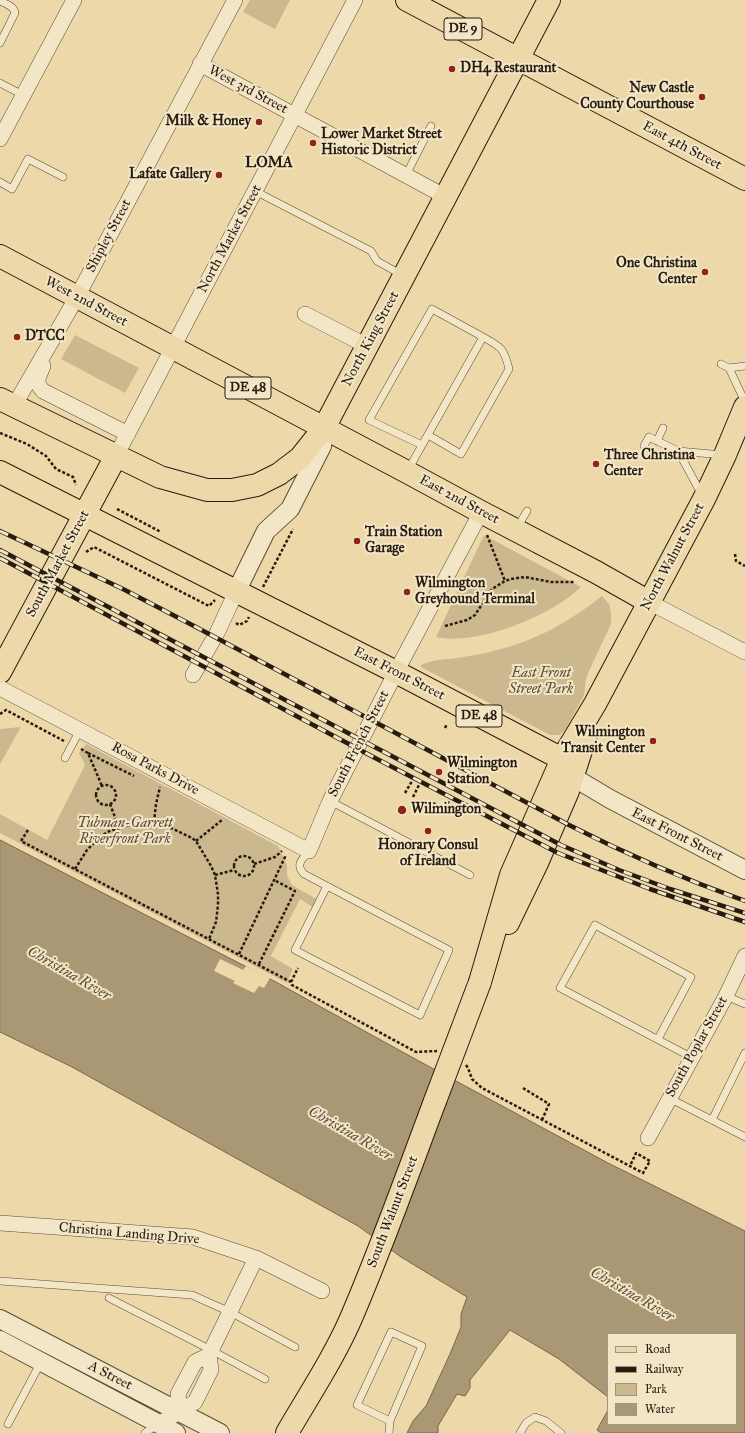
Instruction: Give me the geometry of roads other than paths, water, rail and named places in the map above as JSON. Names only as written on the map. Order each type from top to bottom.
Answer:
[{"type":"main road","name":"East 4th Street","points":[[407,0],[745,179]]},
{"type":"main road","name":"North King Street","points":[[324,428],[550,0]]},
{"type":"main road","name":"West 2nd Street","points":[[0,256],[173,348]]},
{"type":"main road","name":"East 2nd Street","points":[[173,348],[480,512],[596,572],[649,602]]},
{"type":"main road","points":[[7,403],[160,477],[207,490],[232,490],[257,485],[279,474],[300,458],[324,428]]},
{"type":"main road","name":"North Walnut Street","points":[[529,858],[567,795],[567,768],[595,704],[704,499],[725,455],[745,407]]},
{"type":"main road","name":"South Market Street","points":[[0,672],[116,456]]},
{"type":"main road","name":"DE 48","points":[[0,472],[85,515]]},
{"type":"main road","name":"East Front Street","points":[[85,515],[396,672],[567,768]]},
{"type":"main road","name":"South Walnut Street","points":[[287,1433],[332,1354],[351,1317],[529,858]]},
{"type":"street","points":[[0,139],[74,0]]},
{"type":"street","name":"Shipley Street","points":[[7,403],[55,333],[77,297],[235,0]]},
{"type":"street","name":"North Market Street","points":[[116,456],[355,0]]},
{"type":"street","name":"West 3rd Street","points":[[200,64],[446,197]]},
{"type":"street","points":[[305,314],[367,346]]},
{"type":"street","points":[[55,333],[37,380],[39,386],[43,391],[128,434]]},
{"type":"street","name":"North King Street","points":[[193,675],[224,618],[266,531],[290,509],[322,446],[324,428]]},
{"type":"street","name":"South French Street","points":[[309,851],[330,801],[480,512]]},
{"type":"street","name":"East 2nd Street","points":[[649,602],[745,652]]},
{"type":"street","name":"Rosa Parks Drive","points":[[0,688],[309,851]]},
{"type":"street","name":"East Front Street","points":[[567,768],[610,800],[745,870]]},
{"type":"street","name":"South Poplar Street","points":[[648,1138],[726,996],[745,956]]},
{"type":"street","name":"Christina Landing Drive","points":[[0,1223],[185,1236],[205,1240],[256,1258],[322,1291]]},
{"type":"street","points":[[152,1429],[195,1402],[211,1370],[210,1352],[256,1258]]},
{"type":"street","name":"A Street","points":[[0,1319],[220,1433]]},
{"type":"street","name":"A Street","points":[[0,1340],[41,1362],[152,1429],[176,1433]]},
{"type":"lane","points":[[0,1],[12,7],[15,13],[0,44]]},
{"type":"lane","points":[[0,83],[24,95]]},
{"type":"lane","points":[[406,175],[431,126]]},
{"type":"lane","points":[[0,182],[12,189],[28,159],[63,177]]},
{"type":"lane","points":[[255,191],[370,250],[377,261],[404,276]]},
{"type":"lane","points":[[422,445],[369,420],[432,309],[500,346],[506,356],[509,369],[462,454],[428,435]]},
{"type":"lane","points":[[407,472],[483,337]]},
{"type":"lane","points":[[721,364],[729,368],[745,366]]},
{"type":"lane","points":[[729,368],[745,402]]},
{"type":"lane","points":[[657,441],[663,428]]},
{"type":"lane","points":[[644,446],[649,437],[678,452],[725,455]]},
{"type":"lane","points":[[678,452],[704,499]]},
{"type":"lane","points":[[516,530],[527,511]]},
{"type":"lane","points":[[65,758],[80,730]]},
{"type":"lane","points":[[330,801],[470,875]]},
{"type":"lane","points":[[309,851],[300,861],[300,870],[304,874],[327,886],[448,950],[420,1015],[295,950],[327,886]]},
{"type":"lane","points":[[658,1039],[691,977],[595,925],[560,988],[692,1057]]},
{"type":"lane","points":[[726,996],[745,1004]]},
{"type":"lane","points":[[712,1120],[745,1053]]},
{"type":"lane","points":[[669,1098],[745,1137]]},
{"type":"lane","points":[[0,1281],[192,1294],[230,1312],[295,1347]]},
{"type":"lane","points":[[109,1298],[210,1352],[265,1379]]},
{"type":"lane","points":[[389,1433],[390,1421],[422,1346],[391,1332],[356,1405],[390,1421]]},
{"type":"lane","points":[[8,1424],[41,1362]]},
{"type":"lane","points":[[520,1433],[526,1422],[535,1417],[546,1420],[561,1433]]},
{"type":"water","name":"Christina River","points":[[0,840],[274,981],[608,1163],[745,1231],[745,1433],[601,1433],[597,1430],[607,1412],[607,1425],[737,1425],[737,1333],[607,1333],[607,1396],[559,1359],[510,1330],[470,1380],[470,1388],[465,1396],[457,1394],[438,1426],[438,1433],[407,1433],[413,1421],[426,1406],[450,1354],[461,1327],[461,1314],[467,1297],[401,1257],[358,1226],[72,1067],[0,1032]]},
{"type":"railway","points":[[0,531],[123,589],[590,836],[656,866],[745,901]]},
{"type":"railway","points":[[0,550],[561,845],[619,870],[670,889],[745,913]]},
{"type":"railway","points":[[0,558],[377,759],[558,853],[650,889],[745,922]]},
{"type":"place","name":"DH4 Restaurant","points":[[452,69]]},
{"type":"place","name":"New Castle County Courthouse","points":[[702,97]]},
{"type":"place","name":"Milk & Honey","points":[[259,122]]},
{"type":"place","name":"Lower Market Street Historic District","points":[[313,143]]},
{"type":"place","name":"Lafate Gallery","points":[[219,175]]},
{"type":"place","name":"One Christina Center","points":[[705,272]]},
{"type":"place","name":"DTCC","points":[[17,337]]},
{"type":"place","name":"Three Christina Center","points":[[596,464]]},
{"type":"place","name":"Train Station Garage","points":[[357,541]]},
{"type":"place","name":"Wilmington Greyhound Terminal","points":[[407,592]]},
{"type":"place","name":"Wilmington Transit Center","points":[[653,741]]},
{"type":"place","name":"Wilmington Station","points":[[439,772]]},
{"type":"place","name":"Wilmington","points":[[402,810]]},
{"type":"place","name":"Honorary Consul of Ireland","points":[[428,831]]},
{"type":"district","name":"LOMA","points":[[269,163]]},
{"type":"park label","name":"East Front Street Park","points":[[541,682]]},
{"type":"park label","name":"Tubman-Garrett Riverfront Park","points":[[125,832]]}]
